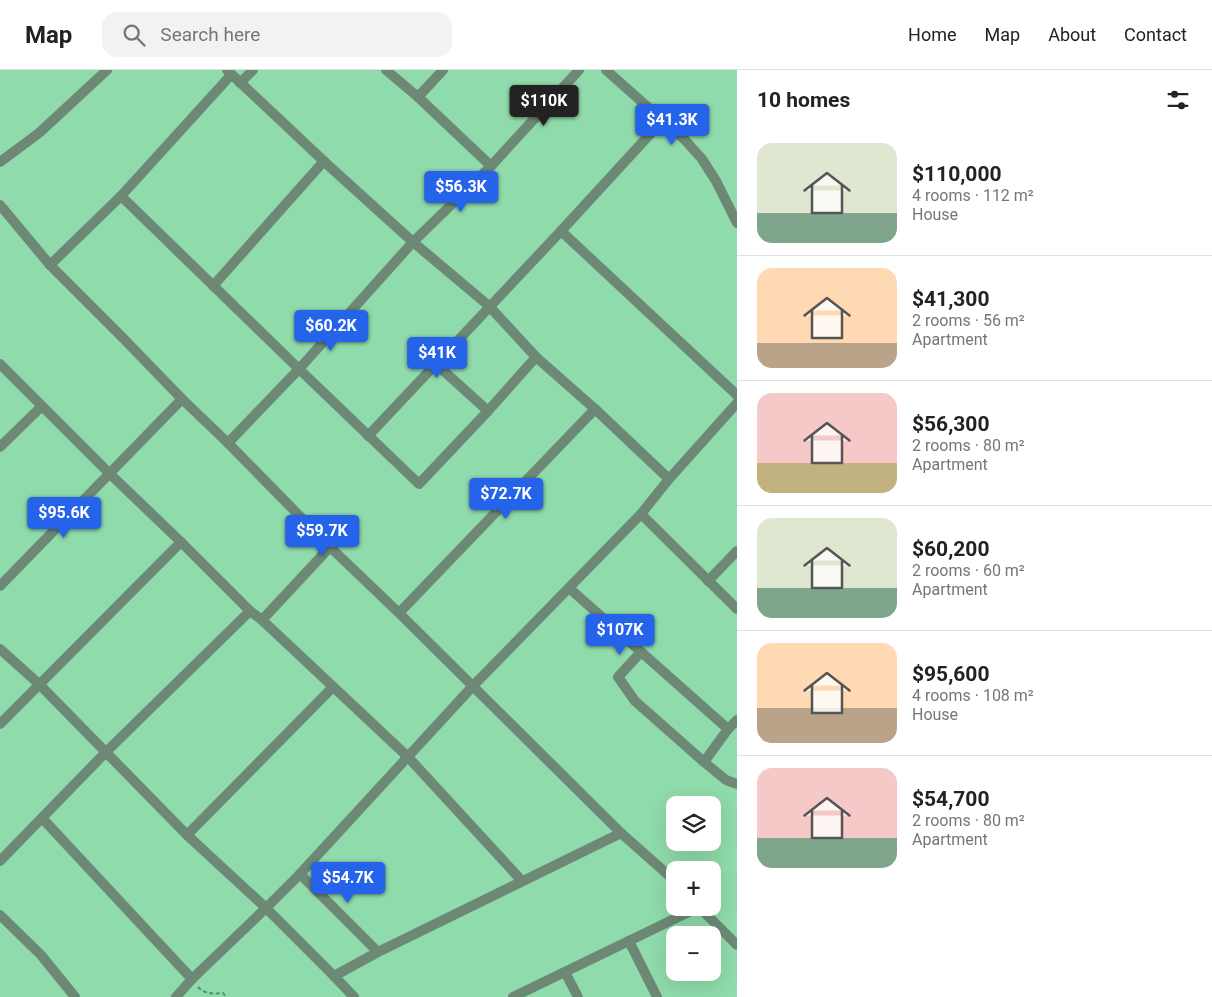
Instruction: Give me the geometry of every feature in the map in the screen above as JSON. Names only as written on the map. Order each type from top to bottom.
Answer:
[{"type":"street","points":[[0,162],[39,133],[107,70]]},
{"type":"street","points":[[240,82],[253,70]]},
{"type":"street","points":[[386,70],[491,166]]},
{"type":"street","points":[[418,98],[443,70]]},
{"type":"street","points":[[228,443],[299,369],[413,242],[491,166],[579,70]]},
{"type":"street","points":[[606,70],[685,140],[702,159],[716,181],[737,223]]},
{"type":"street","points":[[50,265],[121,196],[229,72],[413,242],[489,306],[536,357],[595,408],[669,479]]},
{"type":"street","points":[[368,436],[663,120]]},
{"type":"street","points":[[213,286],[324,161]]},
{"type":"street","points":[[121,196],[419,484],[536,357]]},
{"type":"street","points":[[0,205],[50,265],[182,399],[621,833],[666,873]]},
{"type":"street","points":[[561,231],[737,395]]},
{"type":"street","points":[[435,363],[488,411]]},
{"type":"street","points":[[0,364],[250,611],[262,620],[408,757],[522,881]]},
{"type":"street","points":[[0,586],[182,399]]},
{"type":"street","points":[[176,997],[192,979],[300,874],[472,687],[641,514],[669,479],[737,403]]},
{"type":"street","points":[[0,446],[42,406]]},
{"type":"street","points":[[399,613],[595,408]]},
{"type":"street","points":[[641,514],[737,609]]},
{"type":"street","points":[[0,724],[181,542]]},
{"type":"street","points":[[262,620],[330,547]]},
{"type":"street","points":[[708,581],[737,551]]},
{"type":"street","points":[[569,588],[728,728]]},
{"type":"street","points":[[0,861],[106,752],[250,611]]},
{"type":"street","points":[[0,649],[38,684],[187,835],[266,908],[354,997]]},
{"type":"street","points":[[641,652],[618,677],[635,702],[726,780],[737,784]]},
{"type":"street","points":[[187,835],[333,687]]},
{"type":"street","points":[[704,762],[728,728],[737,720]]},
{"type":"street","points":[[42,818],[192,979]]},
{"type":"street","points":[[334,976],[378,952],[621,833]]},
{"type":"street","points":[[300,874],[378,952]]},
{"type":"street","points":[[0,915],[41,955],[75,997]]},
{"type":"street","points":[[513,997],[681,916]]},
{"type":"street","points":[[707,916],[737,944]]},
{"type":"street","points":[[629,941],[657,997]]},
{"type":"street","points":[[565,972],[578,997]]},
{"type":"path","points":[[192,979],[200,989],[213,994],[223,993],[226,997]]}]
